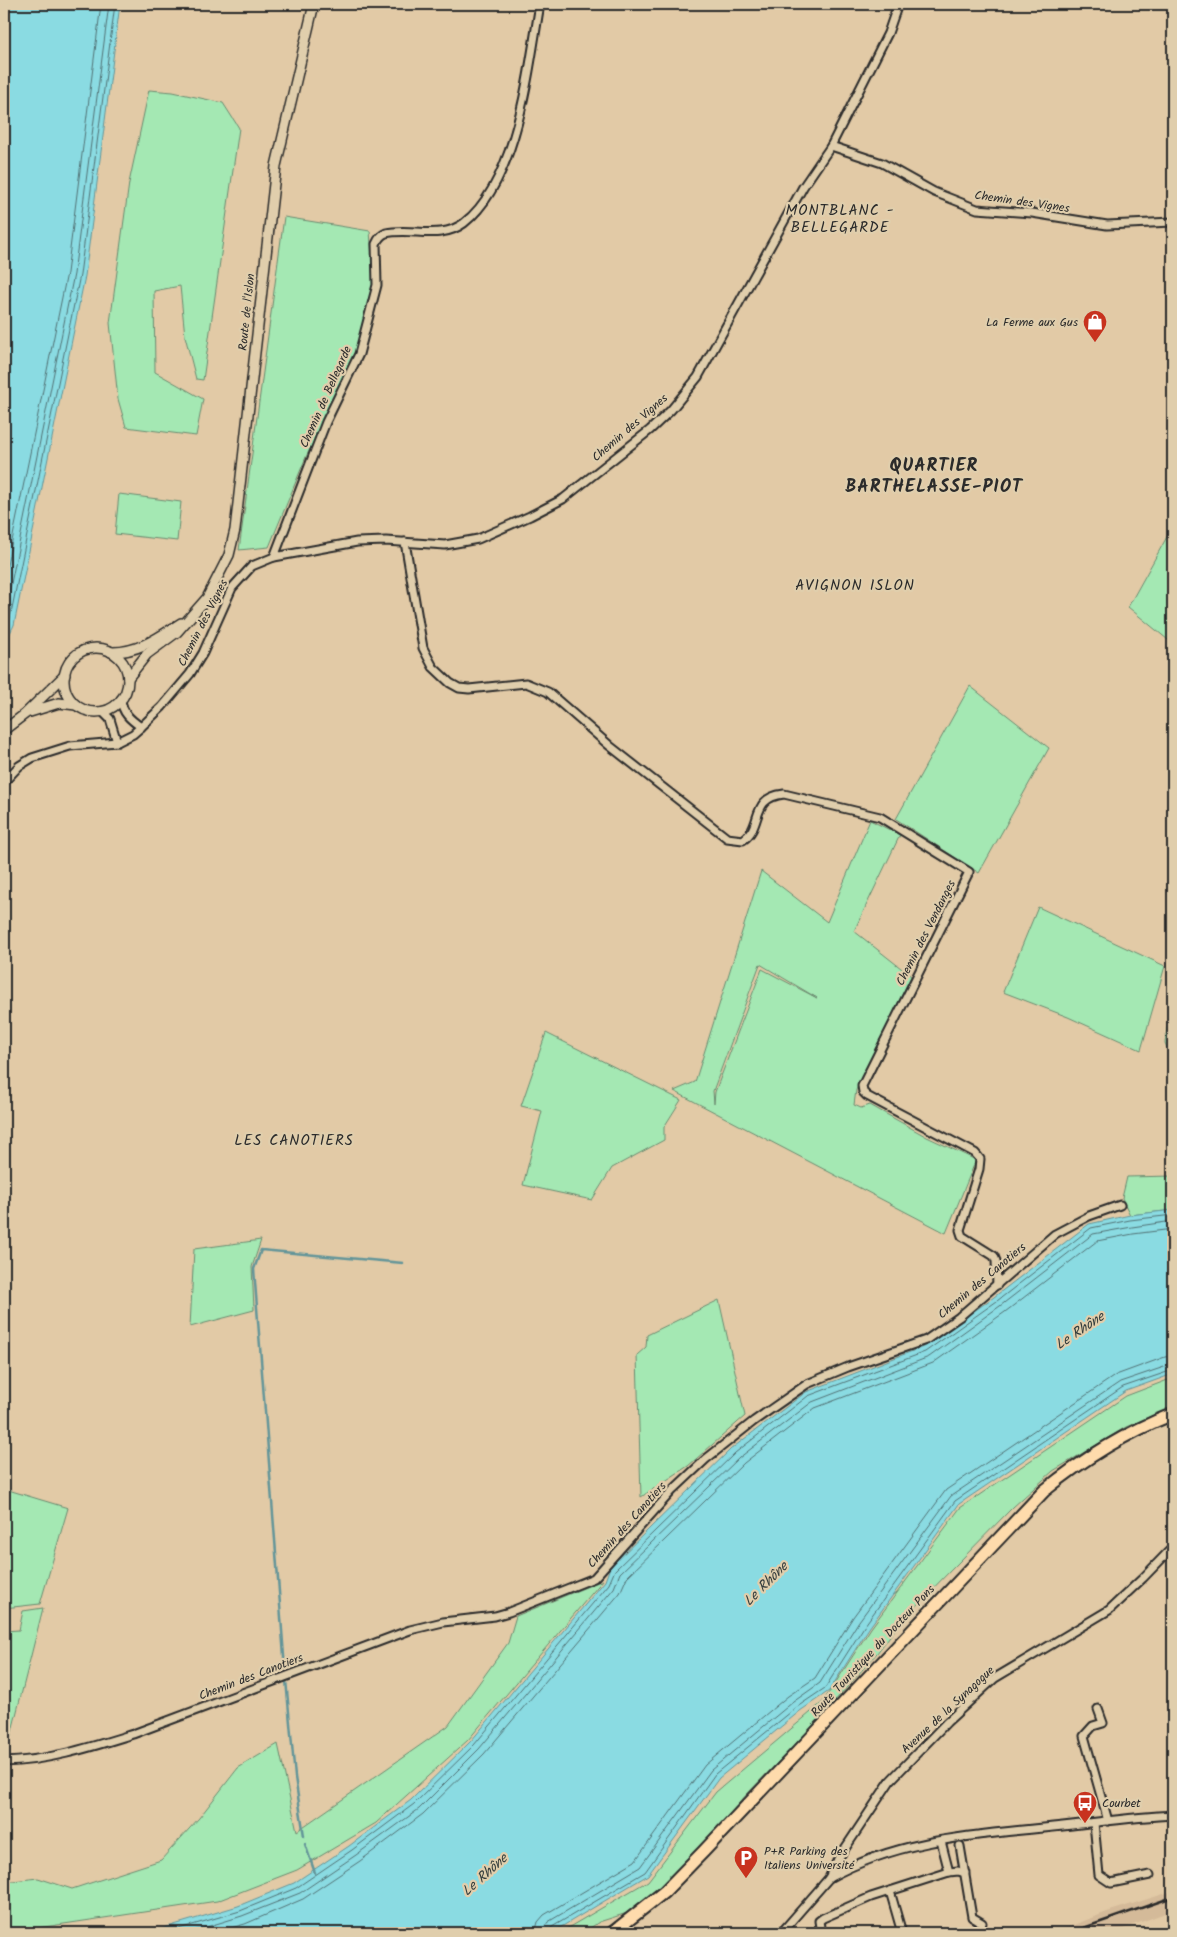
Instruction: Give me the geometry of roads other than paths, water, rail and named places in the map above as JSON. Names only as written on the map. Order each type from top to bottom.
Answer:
[{"type":"highway","name":"Route Touristique du Docteur Pons","points":[[612,1933],[664,1892],[704,1852],[1044,1491],[1069,1470],[1102,1448],[1173,1414]]},
{"type":"street","name":"Route de l'Islon","points":[[128,678],[143,659],[177,632],[207,598],[229,555],[235,530],[276,166],[314,4]]},
{"type":"street","name":"Chemin de Bellegarde","points":[[274,557],[326,422],[359,354],[377,284],[376,244],[378,238],[386,233],[432,233],[450,230],[464,222],[479,207],[501,173],[513,141],[540,4]]},
{"type":"street","points":[[831,146],[888,33],[898,4]]},
{"type":"street","name":"Chemin des Vignes","points":[[117,742],[133,734],[141,727],[162,707],[190,674],[203,653],[232,588],[252,566],[274,557],[357,542],[405,542],[437,545],[478,539],[563,499],[650,430],[671,410],[698,377],[803,187],[831,146],[882,164],[934,192],[977,209],[1032,213],[1107,225],[1173,222]]},
{"type":"street","name":"Chemin des Vendanges","points":[[405,542],[423,648],[432,667],[450,683],[460,688],[469,689],[526,684],[548,692],[610,746],[728,838],[743,840],[749,836],[762,804],[775,795],[784,794],[880,817],[970,872],[862,1086],[863,1092],[867,1096],[975,1152],[980,1159],[979,1169],[960,1230],[962,1236],[994,1256],[997,1285]]},
{"type":"street","name":"Route de l'Islon","points":[[111,652],[128,652],[143,646],[191,616]]},
{"type":"street","points":[[4,730],[25,714],[64,675],[70,661],[81,652],[91,648],[111,652],[119,658],[125,668],[128,678],[125,693],[110,709],[93,712],[76,705],[59,703],[25,714]]},
{"type":"street","points":[[64,675],[66,691],[76,705]]},
{"type":"street","points":[[121,699],[126,714],[141,727]]},
{"type":"street","points":[[4,782],[19,766],[52,751],[75,745],[117,742],[110,719],[102,711]]},
{"type":"street","name":"Chemin des Canotiers","points":[[4,1762],[52,1756],[133,1734],[410,1630],[443,1622],[502,1614],[594,1578],[672,1491],[706,1459],[754,1421],[807,1384],[848,1367],[926,1340],[959,1317],[1055,1234],[1089,1216],[1120,1205]]},
{"type":"street","name":"Avenue de la Synagogue","points":[[780,1933],[829,1878],[838,1858],[890,1782],[947,1722],[995,1678],[1109,1610],[1173,1546]]},
{"type":"street","points":[[1098,1709],[1103,1723],[1093,1726],[1084,1736],[1108,1821]]},
{"type":"street","points":[[829,1878],[877,1856],[941,1841],[991,1832],[1173,1815]]},
{"type":"street","points":[[1094,1823],[1099,1875],[1111,1883],[1150,1875]]},
{"type":"street","points":[[941,1841],[949,1872]]},
{"type":"street","points":[[960,1846],[972,1917],[982,1923]]},
{"type":"street","points":[[821,1933],[819,1921],[823,1918],[871,1897],[949,1872],[958,1871],[965,1873]]},
{"type":"street","points":[[890,1891],[902,1933]]},
{"type":"water","points":[[4,4],[120,4],[85,276],[14,625],[4,645]]},
{"type":"water","name":"Le Rhône","points":[[1173,1210],[1173,1374],[1126,1391],[959,1504],[869,1628],[829,1691],[800,1711],[719,1778],[648,1875],[551,1933],[142,1933],[238,1906],[294,1883],[349,1846],[411,1800],[471,1741],[605,1581],[610,1567],[731,1449],[806,1392],[923,1347],[994,1297],[1089,1224],[1130,1215]]},
{"type":"waterway","points":[[285,1669],[254,1269],[261,1250],[403,1263]]},
{"type":"waterway","points":[[286,1680],[295,1777],[304,1836]]},
{"type":"waterway","points":[[305,1844],[315,1873]]},
{"type":"railway","points":[[1069,1933],[1173,1897]]},
{"type":"place","name":"La Ferme aux Gus","points":[[1095,343]]},
{"type":"place","name":"Courbet","points":[[1085,1824]]},
{"type":"place","name":"P+R Parking des Italiens Université","points":[[746,1879]]},
{"type":"district","name":"MONTBLANC - BELLEGARDE","points":[[840,220]]},
{"type":"district","name":"QUARTIER BARTHELASSE-PIOT","points":[[934,476]]},
{"type":"district","name":"AVIGNON ISLON","points":[[855,586]]},
{"type":"district","name":"LES CANOTIERS","points":[[294,1141]]}]
